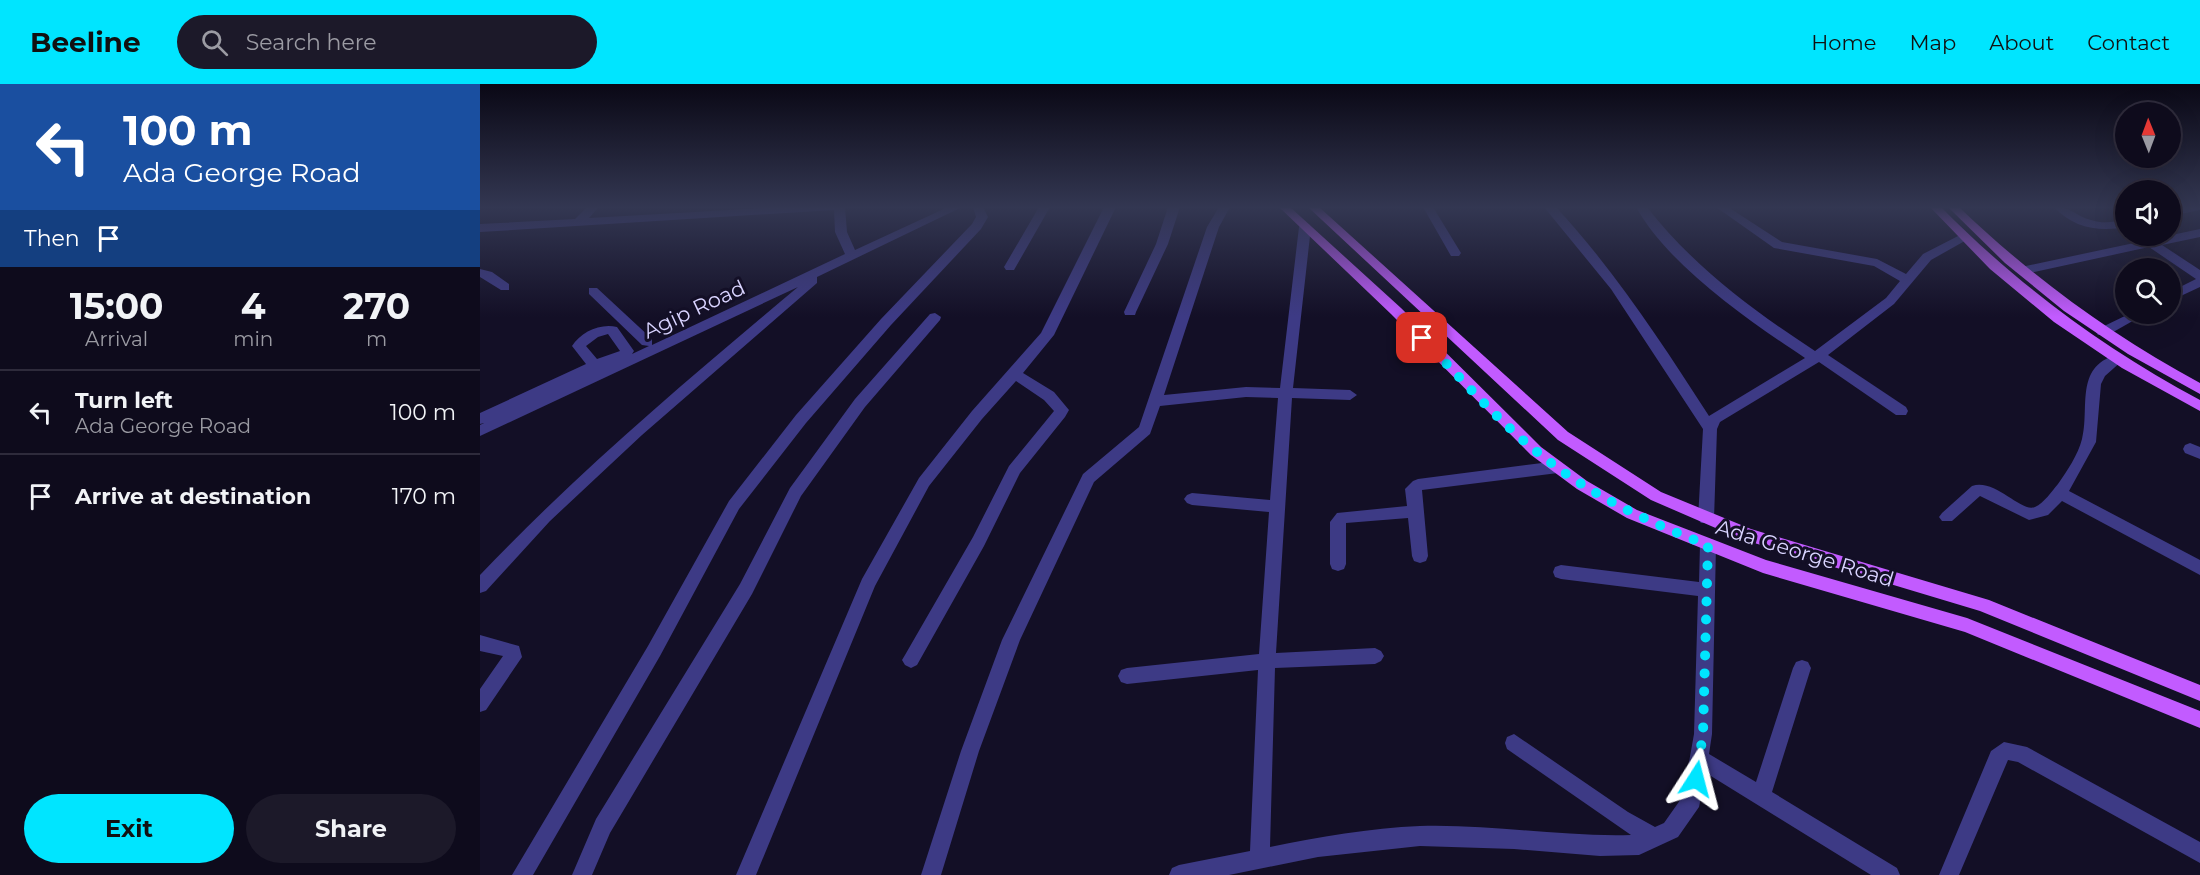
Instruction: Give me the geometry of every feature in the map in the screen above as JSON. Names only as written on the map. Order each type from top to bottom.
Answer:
[{"type":"main road","name":"Ada George Road","points":[[1324,244],[1536,451],[1632,514],[1763,566],[1967,625],[2200,720]]},
{"type":"main road","name":"Ada George Road","points":[[1354,244],[1563,436],[1656,496],[1706,519],[1747,534],[1983,605],[2200,693]]},
{"type":"main road","points":[[1970,244],[2031,299],[2116,360],[2200,406]]},
{"type":"main road","points":[[1992,244],[2021,272],[2103,332],[2200,389]]},
{"type":"street","points":[[846,244],[850,252]]},
{"type":"street","name":"Agip Road","points":[[480,431],[828,267],[865,244]]},
{"type":"street","name":"Agip Road","points":[[480,419],[646,342],[869,244]]},
{"type":"street","points":[[522,875],[654,651],[734,505],[801,419],[886,322],[960,244]]},
{"type":"street","points":[[1010,267],[1023,244]]},
{"type":"street","points":[[746,875],[867,584],[924,482],[977,415],[1047,335],[1092,244]]},
{"type":"street","points":[[1130,312],[1162,244]]},
{"type":"street","points":[[931,875],[970,751],[1011,640],[1088,478],[1145,430],[1207,244]]},
{"type":"street","points":[[1260,858],[1267,661],[1286,392],[1303,244]]},
{"type":"street","points":[[1450,244],[1455,253]]},
{"type":"street","points":[[1583,244],[1611,276],[1710,429]]},
{"type":"street","points":[[1674,244],[1690,262],[1735,303],[1901,411]]},
{"type":"street","points":[[1776,244],[1798,251],[1867,260],[1906,279]]},
{"type":"street","points":[[1706,519],[1710,429],[1715,419],[1817,356],[1890,301],[1906,279],[1927,257],[1952,244]]},
{"type":"street","points":[[2021,272],[2138,246]]},
{"type":"street","points":[[2156,246],[2194,267],[2200,276]]},
{"type":"street","points":[[480,586],[545,517],[637,431],[828,267]]},
{"type":"street","points":[[480,273],[488,274],[505,287]]},
{"type":"street","points":[[2181,292],[2200,282]]},
{"type":"street","points":[[593,291],[646,342]]},
{"type":"street","points":[[582,875],[603,826],[746,589],[795,492],[860,403],[935,317]]},
{"type":"street","points":[[2103,332],[2119,324]]},
{"type":"street","points":[[595,366],[579,346],[584,340],[603,330],[612,330],[627,351]]},
{"type":"street","points":[[1947,517],[1977,490],[1987,489],[2029,514],[2038,514],[2060,493],[2089,442],[2094,409],[2093,387],[2097,376],[2116,360]]},
{"type":"street","points":[[911,660],[989,523],[1001,493],[1019,462],[1038,438],[1058,420],[1062,410],[1048,396],[1015,374]]},
{"type":"street","points":[[1156,401],[1208,394],[1286,392],[1350,395]]},
{"type":"street","points":[[1420,556],[1413,489],[1418,485],[1558,467]]},
{"type":"street","points":[[2060,493],[2200,568]]},
{"type":"street","points":[[1192,499],[1278,507]]},
{"type":"street","points":[[1338,564],[1338,522],[1342,517],[1350,514],[1416,511]]},
{"type":"street","points":[[1179,875],[1318,847],[1420,836],[1514,839],[1600,846],[1639,845],[1671,830],[1692,800],[1703,734],[1708,545]]},
{"type":"street","points":[[1561,572],[1706,590]]},
{"type":"street","points":[[480,643],[513,651],[513,657],[480,704]]},
{"type":"street","points":[[1127,676],[1267,661],[1375,656]]},
{"type":"street","points":[[1761,796],[1802,668]]},
{"type":"street","points":[[1514,743],[1621,819],[1655,838]]},
{"type":"street","points":[[1949,875],[1998,757],[2004,750],[2020,753],[2200,853]]},
{"type":"street","points":[[1699,758],[1890,875]]},
{"type":"route","points":[[1422,338],[1536,451],[1582,484],[1632,514],[1708,545],[1703,734],[1696,779]]}]
